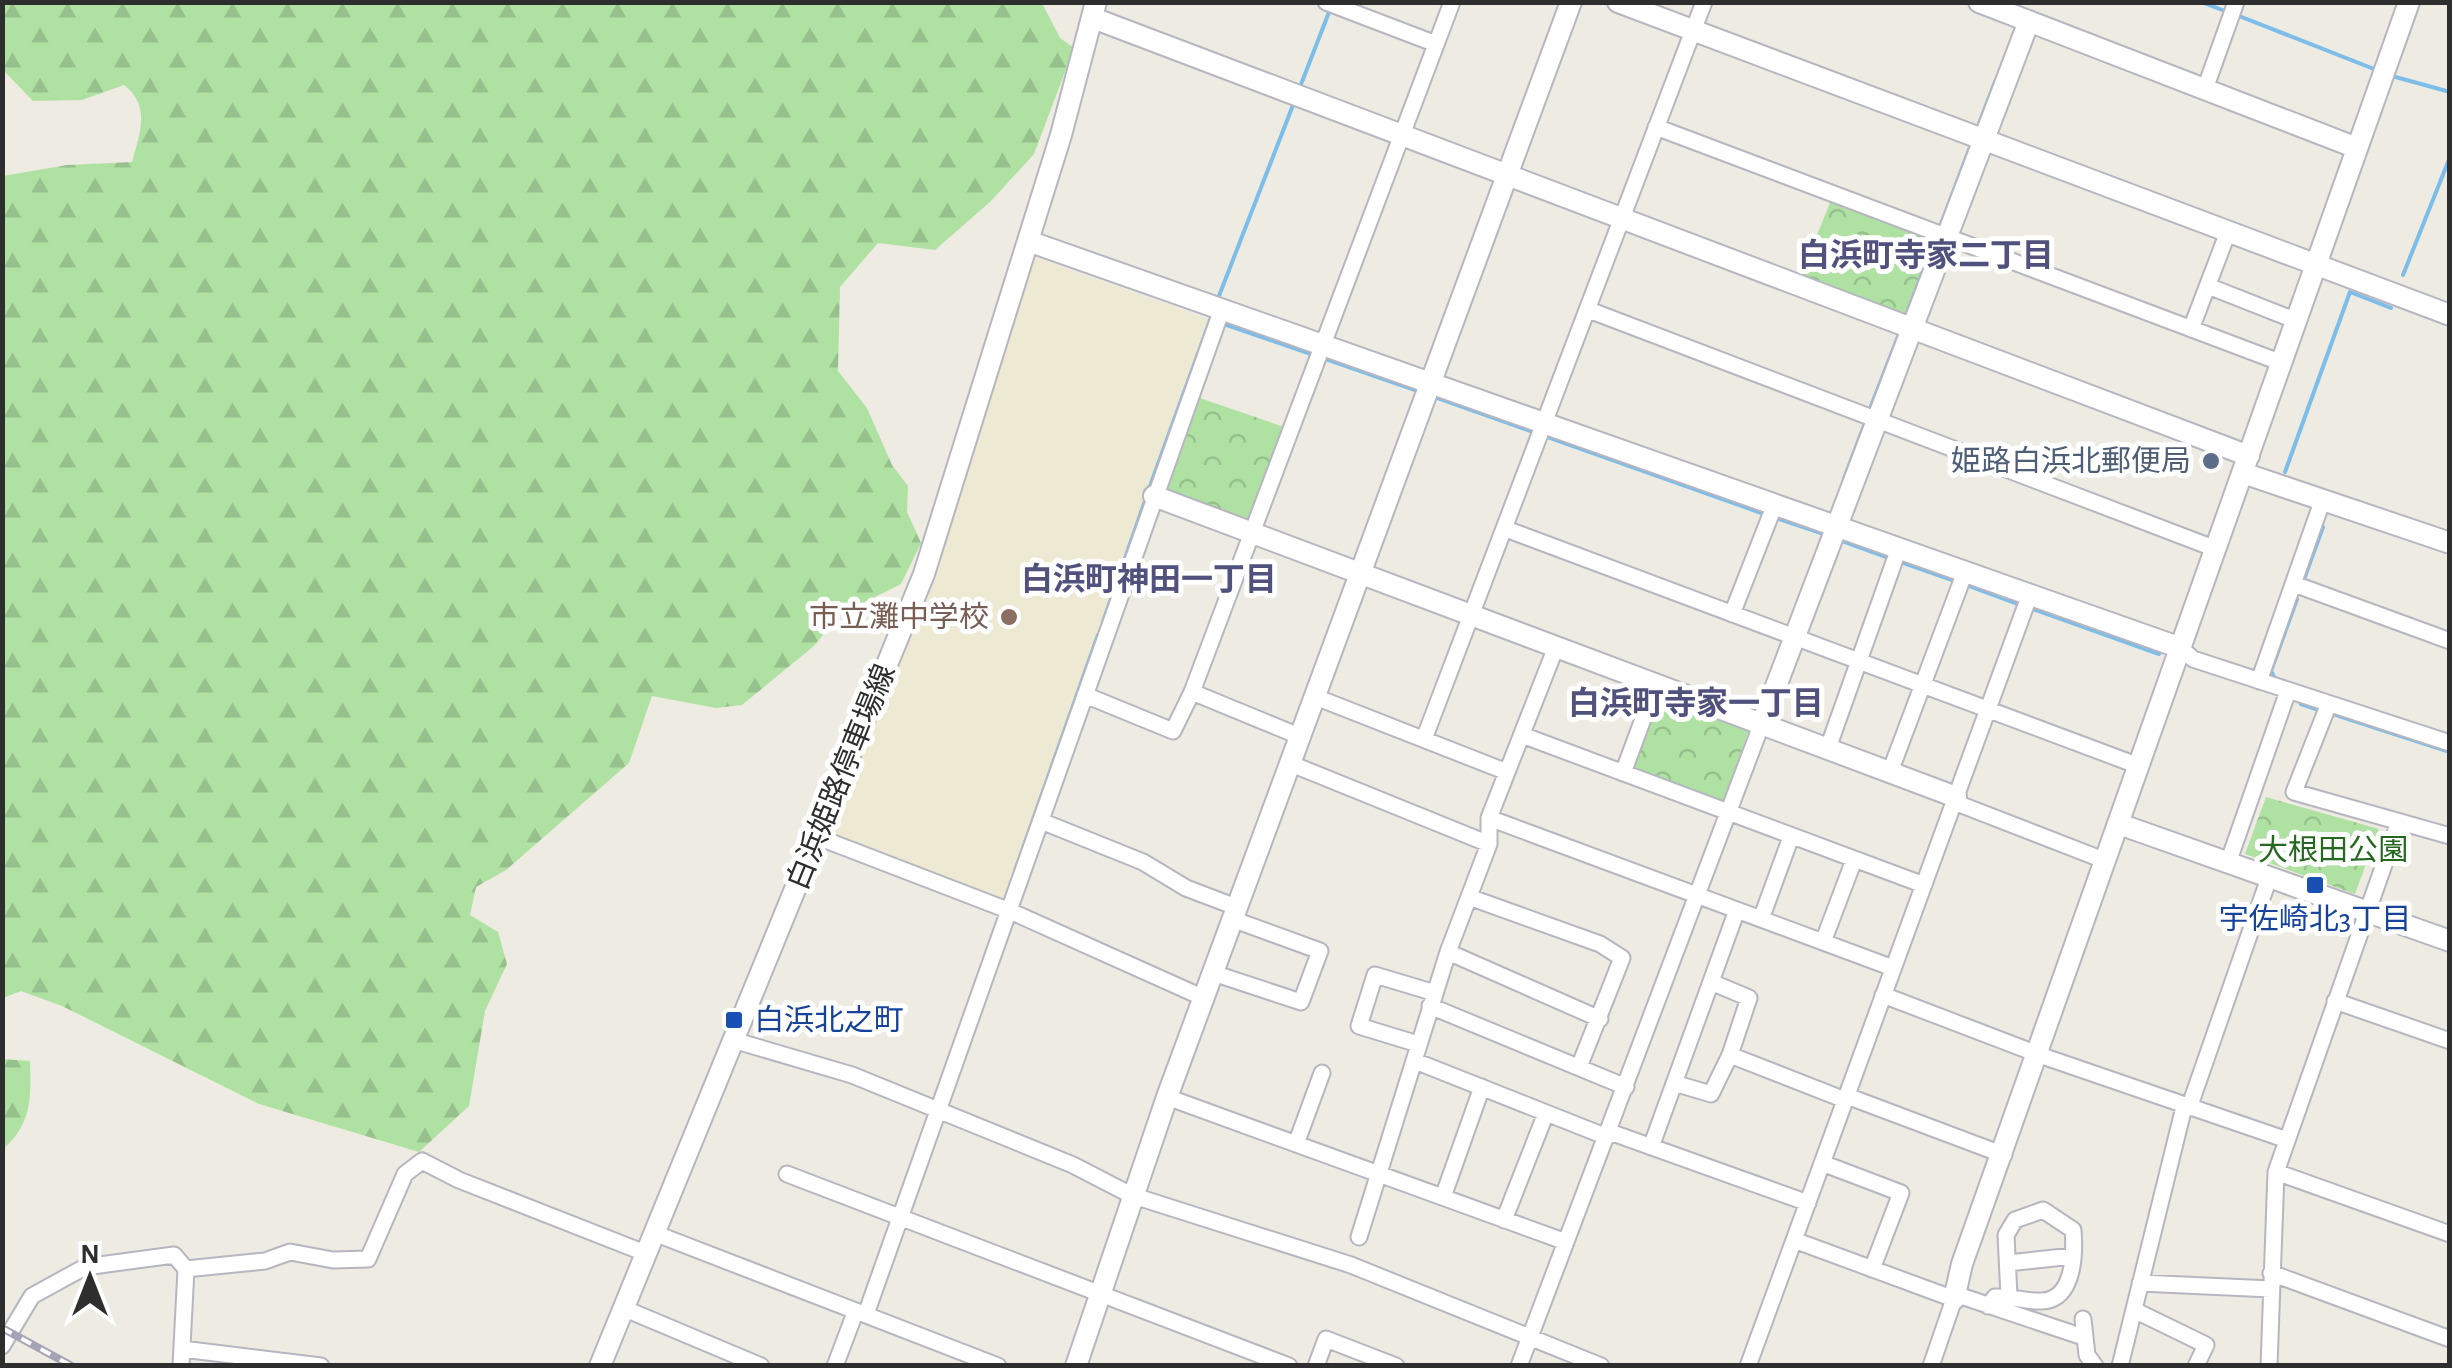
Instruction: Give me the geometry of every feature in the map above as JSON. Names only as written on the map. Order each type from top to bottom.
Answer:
[{"type":"street","points":[[1326,2],[1436,44]]},
{"type":"street","points":[[1085,695],[1173,731],[1192,692],[1452,2]]},
{"type":"street","points":[[1076,1366],[1103,1295],[1166,1097],[1571,2]]},
{"type":"street","points":[[1618,2],[2450,315]]},
{"type":"street","points":[[1424,739],[1474,616],[1704,2]]},
{"type":"street","points":[[1979,2],[2033,12],[2205,89],[2357,148]]},
{"type":"street","points":[[2205,89],[2236,2]]},
{"type":"street","points":[[1932,1366],[1975,1229],[2408,2]]},
{"type":"street","points":[[1094,10],[1400,136],[1911,328],[2324,498],[2450,543]]},
{"type":"street","name":"白浜姫路停車場線","points":[[600,1366],[924,574],[1028,242],[1094,10]]},
{"type":"street","points":[[1519,1366],[1834,536],[1869,417],[1911,328],[2033,12]]},
{"type":"street","points":[[1656,126],[2282,363]]},
{"type":"street","points":[[2191,329],[2228,232]]},
{"type":"street","points":[[1028,242],[1320,353],[1430,382],[1546,422],[1834,536],[1899,548],[1965,572],[2026,603],[2181,648],[2193,658],[2328,706],[2450,743]]},
{"type":"street","points":[[2208,286],[2297,321]]},
{"type":"street","points":[[1589,310],[2216,549]]},
{"type":"street","points":[[835,1366],[902,1217],[940,1112],[1005,909],[1041,821],[1216,313]]},
{"type":"street","points":[[1154,496],[1828,748],[2106,861]]},
{"type":"street","points":[[2259,681],[2324,498]]},
{"type":"street","points":[[1732,614],[1771,513]]},
{"type":"street","points":[[1506,528],[2139,766]]},
{"type":"street","points":[[1828,748],[1899,548]]},
{"type":"street","points":[[1890,772],[1965,572]]},
{"type":"street","points":[[2294,584],[2450,641]]},
{"type":"street","points":[[1748,1366],[2026,603]]},
{"type":"street","points":[[1359,1236],[1448,952],[1489,844],[1489,818],[1556,647]]},
{"type":"street","points":[[1623,773],[1656,684]]},
{"type":"street","points":[[2228,863],[2288,691]]},
{"type":"street","points":[[1192,692],[1299,736]]},
{"type":"street","points":[[1313,696],[1507,772]]},
{"type":"street","points":[[2328,706],[2294,792],[2450,836]]},
{"type":"street","points":[[1522,735],[1924,885]]},
{"type":"street","points":[[1288,763],[1489,844]]},
{"type":"street","points":[[1489,818],[1894,968]]},
{"type":"street","points":[[1041,821],[1143,862],[1234,913],[1320,951],[1301,1002],[1213,973]]},
{"type":"street","points":[[2269,1366],[2276,1172],[2399,822]]},
{"type":"street","points":[[2119,824],[2450,941]]},
{"type":"street","points":[[816,836],[1005,909],[1204,998]]},
{"type":"street","points":[[1760,919],[1791,837]]},
{"type":"street","points":[[1823,942],[1854,860]]},
{"type":"street","points":[[2120,1366],[2187,1107],[2269,878]]},
{"type":"street","points":[[1469,896],[1616,951],[1622,958],[1580,1067]]},
{"type":"street","points":[[1651,1147],[1737,910]]},
{"type":"street","points":[[1448,952],[1600,1019]]},
{"type":"street","points":[[1626,1087],[1375,975],[1359,1026],[1482,1087],[1808,1203]]},
{"type":"street","points":[[1674,1084],[1712,1094],[1730,1056],[1749,998],[1711,982]]},
{"type":"street","points":[[1884,995],[2287,1140]]},
{"type":"street","points":[[2335,1001],[2450,1041]]},
{"type":"street","points":[[733,1040],[852,1076],[1073,1165],[1132,1195],[1352,1266],[1602,1366]]},
{"type":"street","points":[[1730,1056],[2004,1155]]},
{"type":"street","points":[[1296,1144],[1322,1073]]},
{"type":"street","points":[[1443,1197],[1482,1087]]},
{"type":"street","points":[[1166,1097],[1566,1242]]},
{"type":"street","points":[[1504,1220],[1546,1112]]},
{"type":"street","points":[[186,1270],[265,1261],[290,1252],[333,1260],[368,1259],[405,1174],[422,1161],[459,1180],[644,1254]]},
{"type":"street","points":[[1822,1163],[1901,1193],[1872,1269]]},
{"type":"street","points":[[2276,1172],[2450,1234]]},
{"type":"street","points":[[787,1174],[1289,1366]]},
{"type":"street","points":[[1988,1306],[1994,1297],[2036,1302],[2060,1295],[2073,1256],[2072,1230],[2043,1210],[2015,1220],[2006,1235],[2009,1296]]},
{"type":"street","points":[[1975,1229],[2006,1235]]},
{"type":"street","points":[[654,1233],[998,1366]]},
{"type":"street","points":[[1794,1240],[2083,1337]]},
{"type":"street","points":[[2,1346],[32,1296],[85,1267],[174,1256],[186,1270],[182,1357],[321,1366]]},
{"type":"street","points":[[2008,1263],[2073,1256]]},
{"type":"street","points":[[2140,1283],[2271,1281],[2450,1339]]},
{"type":"street","points":[[624,1308],[760,1366]]},
{"type":"street","points":[[2134,1310],[2206,1346],[2196,1366]]},
{"type":"street","points":[[2084,1318],[2087,1355],[2095,1366]]},
{"type":"street","points":[[1316,1366],[1326,1339],[1396,1366]]},
{"type":"shaded area","name":"市立灘中学校","points":[[1033,257],[1207,319],[1005,897],[999,901],[828,837],[827,830]]},
{"type":"green space","points":[[3,3],[1042,3],[1060,38],[1074,48],[1034,154],[990,202],[935,250],[878,243],[840,287],[838,371],[867,408],[892,465],[908,486],[907,512],[921,543],[901,584],[839,615],[814,646],[742,705],[716,708],[652,696],[629,763],[506,870],[476,887],[470,915],[498,932],[507,964],[485,1011],[469,1106],[419,1152],[259,1104],[62,1006],[21,991],[3,998],[3,176],[67,165],[132,162],[141,111],[124,85],[82,100],[33,101],[3,70]]},
{"type":"green space","points":[[1831,200],[1933,239],[1904,316],[1800,278]]},
{"type":"green space","points":[[1197,397],[1284,427],[1251,517],[1243,521],[1168,492],[1165,483]]},
{"type":"green space","points":[[1657,691],[1750,727],[1724,800],[1719,803],[1630,767]]},
{"type":"green space","name":"大根田公園","points":[[2266,797],[2379,829],[2355,894],[2245,854]]},
{"type":"green space","points":[[2,1059],[30,1061],[30,1099],[25,1120],[3,1149]]},
{"type":"waterway","points":[[2201,2],[2225,11]]},
{"type":"waterway","points":[[1300,87],[1331,7]]},
{"type":"waterway","points":[[2234,14],[2379,71]]},
{"type":"waterway","points":[[2392,76],[2450,92]]},
{"type":"waterway","points":[[1977,129],[1995,82]]},
{"type":"waterway","points":[[1217,301],[1295,100]]},
{"type":"waterway","points":[[1940,227],[1972,142]]},
{"type":"waterway","points":[[2403,275],[2450,157]]},
{"type":"waterway","points":[[1906,316],[1936,236]]},
{"type":"waterway","points":[[2285,472],[2350,292],[2391,308]]},
{"type":"waterway","points":[[1149,489],[1212,315]]},
{"type":"waterway","points":[[1224,324],[1314,355]]},
{"type":"waterway","points":[[1868,414],[1901,329]]},
{"type":"waterway","points":[[1323,358],[1418,391]]},
{"type":"waterway","points":[[1432,396],[1536,433]]},
{"type":"waterway","points":[[1844,479],[1865,423]]},
{"type":"waterway","points":[[1545,436],[1767,515]]},
{"type":"waterway","points":[[1103,622],[1146,498]]},
{"type":"waterway","points":[[1776,518],[1824,534]]},
{"type":"waterway","points":[[2304,579],[2323,527]]},
{"type":"waterway","points":[[1837,539],[1889,558]]},
{"type":"waterway","points":[[1898,561],[1955,581]]},
{"type":"waterway","points":[[1964,584],[2021,605]]},
{"type":"waterway","points":[[2275,679],[2271,671],[2297,599]]},
{"type":"waterway","points":[[2030,608],[2159,654]]},
{"type":"waterway","points":[[1015,871],[1098,635]]},
{"type":"waterway","points":[[2301,704],[2316,709]]},
{"type":"waterway","points":[[2336,715],[2450,752]]},
{"type":"railway","points":[[2,1328],[72,1366]]},
{"type":"place","name":"姫路白浜北郵便局","points":[[2211,461]]},
{"type":"place","name":"市立灘中学校","points":[[1009,617]]},
{"type":"place","name":"宇佐崎北3丁目","points":[[2315,885]]},
{"type":"place","name":"白浜北之町","points":[[734,1020]]},
{"type":"district","name":"白浜町寺家二丁目","points":[[1926,255]]},
{"type":"district","name":"白浜町神田一丁目","points":[[1149,579]]},
{"type":"district","name":"白浜町寺家一丁目","points":[[1696,703]]}]
